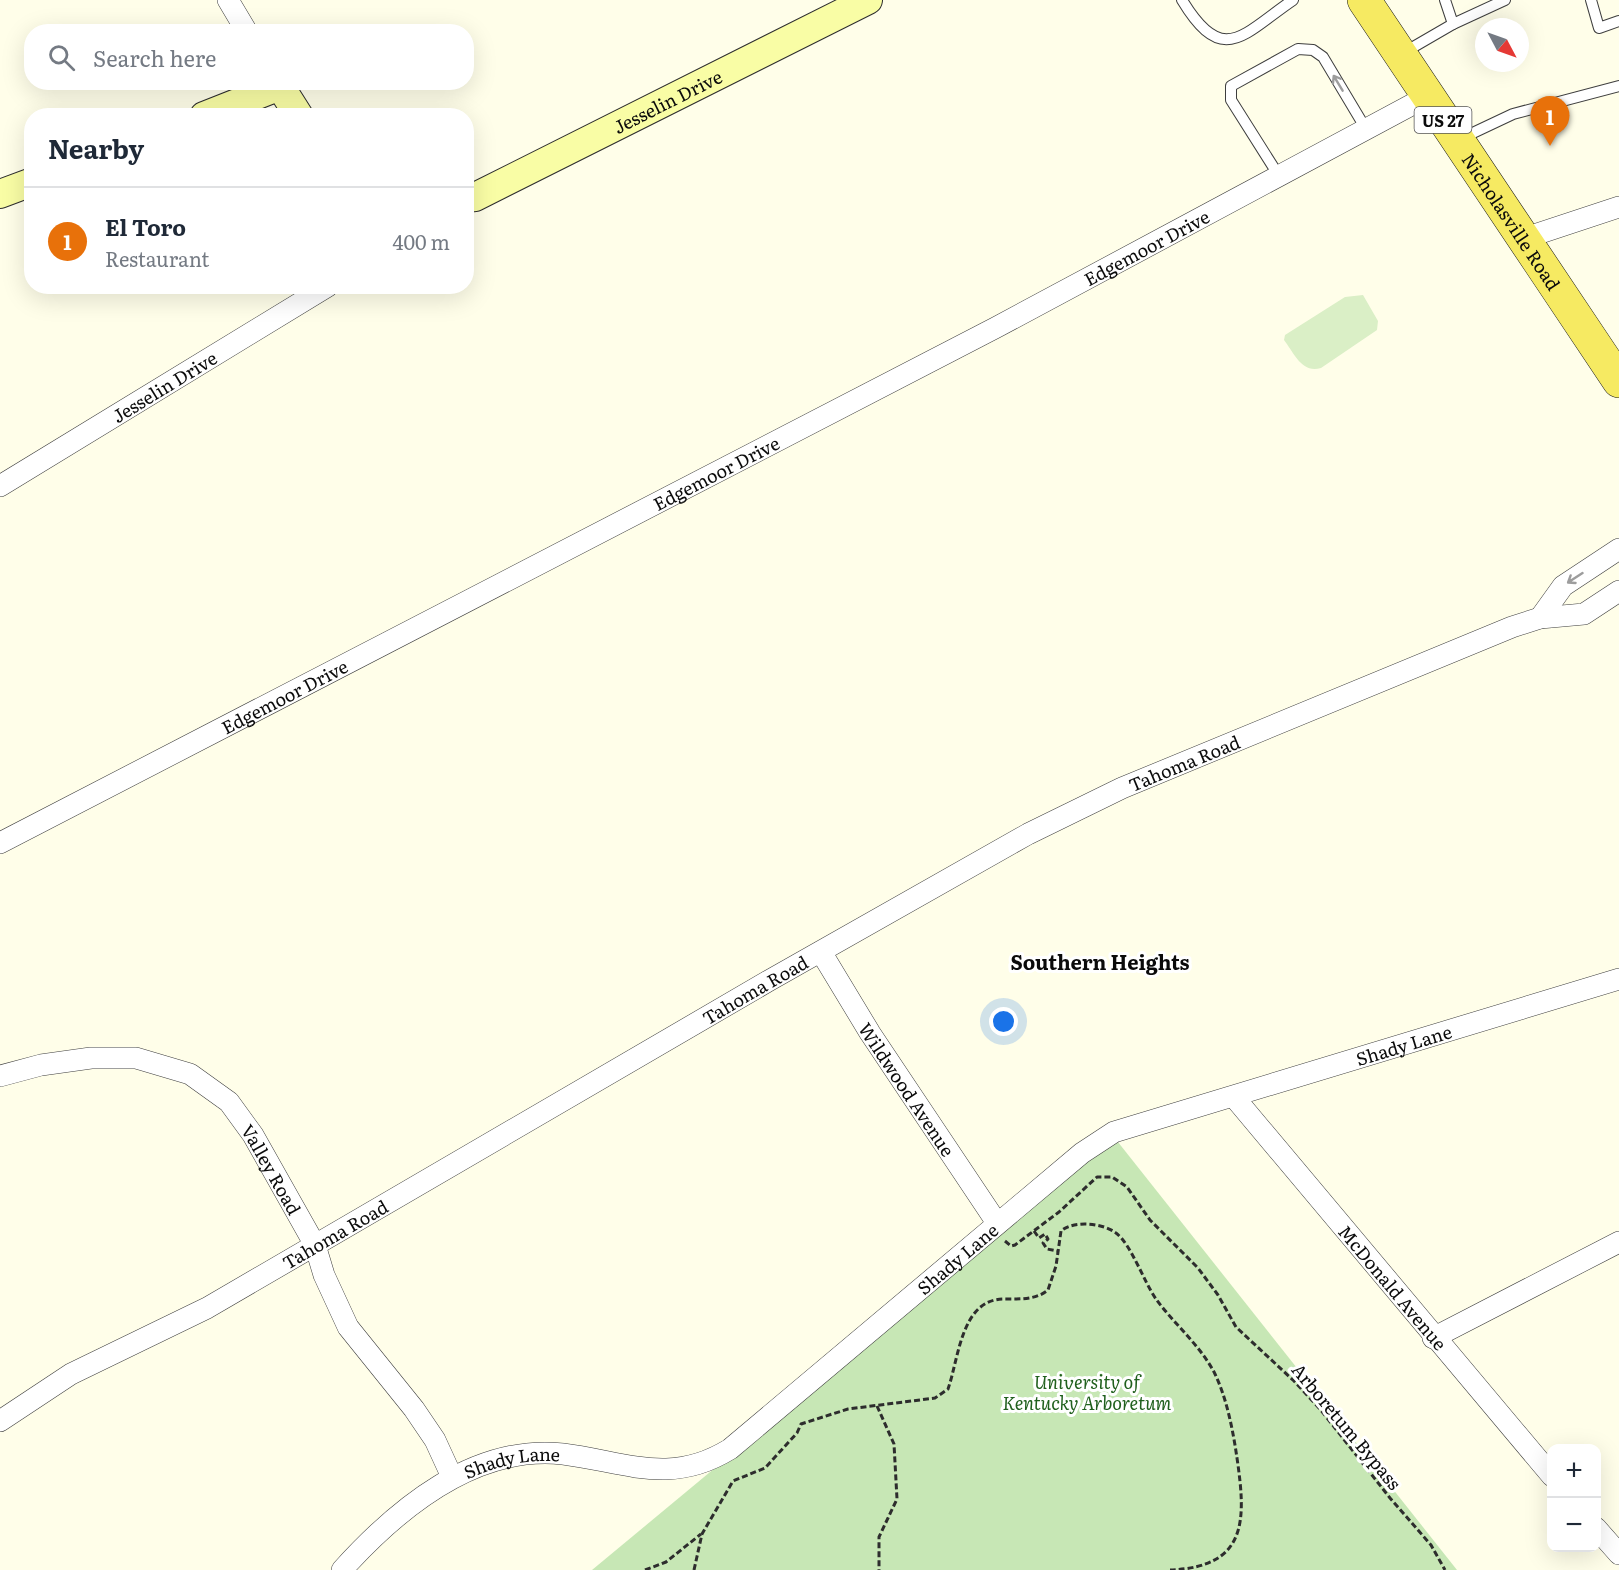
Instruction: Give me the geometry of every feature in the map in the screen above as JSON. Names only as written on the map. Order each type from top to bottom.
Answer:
[{"type":"main road","name":"Nicholasville Road","points":[[1364,0],[1619,381]]},
{"type":"street","name":"Jesselin Drive","points":[[474,197],[868,0]]},
{"type":"street","points":[[231,1],[243,24]]},
{"type":"street","points":[[223,108],[265,90]]},
{"type":"street","points":[[283,90],[294,108]]},
{"type":"street","name":"Edgemoor Drive","points":[[0,843],[995,328],[1428,96]]},
{"type":"street","points":[[0,194],[24,185]]},
{"type":"street","points":[[1525,238],[1619,207]]},
{"type":"street","name":"Jesselin Drive","points":[[0,486],[315,294]]},
{"type":"street","points":[[1540,618],[1563,586],[1619,549]]},
{"type":"street","name":"Tahoma Road","points":[[0,1421],[71,1374],[207,1308],[1028,834],[1122,788],[1302,716],[1512,627],[1540,618],[1584,614],[1619,591]]},
{"type":"street","name":"Wildwood Avenue","points":[[821,952],[870,1034],[997,1223]]},
{"type":"street","name":"Shady Lane","points":[[342,1570],[366,1543],[410,1505],[452,1478],[502,1460],[532,1454],[565,1455],[647,1470],[687,1468],[717,1458],[1082,1153],[1114,1132],[1619,979]]},
{"type":"street","name":"Valley Road","points":[[0,1076],[42,1065],[113,1057],[136,1058],[190,1074],[229,1102],[241,1116],[315,1245],[324,1275],[348,1328],[414,1409],[435,1440],[452,1478]]},
{"type":"street","name":"McDonald Avenue","points":[[1234,1097],[1433,1338],[1547,1471]]},
{"type":"street","points":[[1433,1338],[1619,1242]]},
{"type":"street","points":[[1601,1534],[1619,1554]]},
{"type":"lane","points":[[1182,0],[1205,32],[1221,41],[1234,40],[1293,0]]},
{"type":"lane","points":[[1445,0],[1453,24]]},
{"type":"lane","points":[[1591,0],[1599,28],[1619,21]]},
{"type":"lane","points":[[1400,54],[1497,1]]},
{"type":"lane","points":[[1279,176],[1231,100],[1231,86],[1298,49],[1313,50],[1323,57],[1366,129]]},
{"type":"lane","points":[[1457,140],[1513,114],[1619,86]]},
{"type":"path","name":"Arboretum Bypass","points":[[997,1223],[1001,1236],[1011,1246],[1034,1231],[1097,1178],[1112,1177],[1127,1187],[1150,1220],[1198,1268],[1218,1295],[1236,1328],[1294,1380],[1320,1409],[1390,1498],[1431,1545],[1444,1570]]},
{"type":"path","points":[[694,1570],[702,1533],[733,1480],[765,1468],[797,1433],[801,1424],[848,1409],[935,1398],[948,1389],[955,1370],[960,1341],[977,1309],[992,1299],[1042,1295],[1048,1290],[1054,1278],[1061,1231],[1073,1224],[1104,1227],[1117,1233],[1126,1243],[1156,1299],[1215,1374],[1233,1434],[1243,1500],[1240,1530],[1222,1556],[1196,1569],[1170,1570]]},
{"type":"path","points":[[1034,1231],[1039,1238],[1045,1234],[1048,1239],[1043,1243],[1047,1249],[1057,1251]]},
{"type":"path","points":[[877,1406],[894,1444],[897,1499],[879,1537],[879,1570]]},
{"type":"path","points":[[645,1570],[666,1562],[702,1533]]},
{"type":"green space","points":[[1363,295],[1378,321],[1377,330],[1321,368],[1309,368],[1299,361],[1284,340],[1285,335],[1345,297]]},
{"type":"green space","name":"University of Kentucky Arboretum","points":[[1114,1137],[1457,1570],[592,1570]]},
{"type":"place","name":"El Toro","points":[[1550,146]]},
{"type":"district","name":"Southern Heights","points":[[1100,961]]}]
